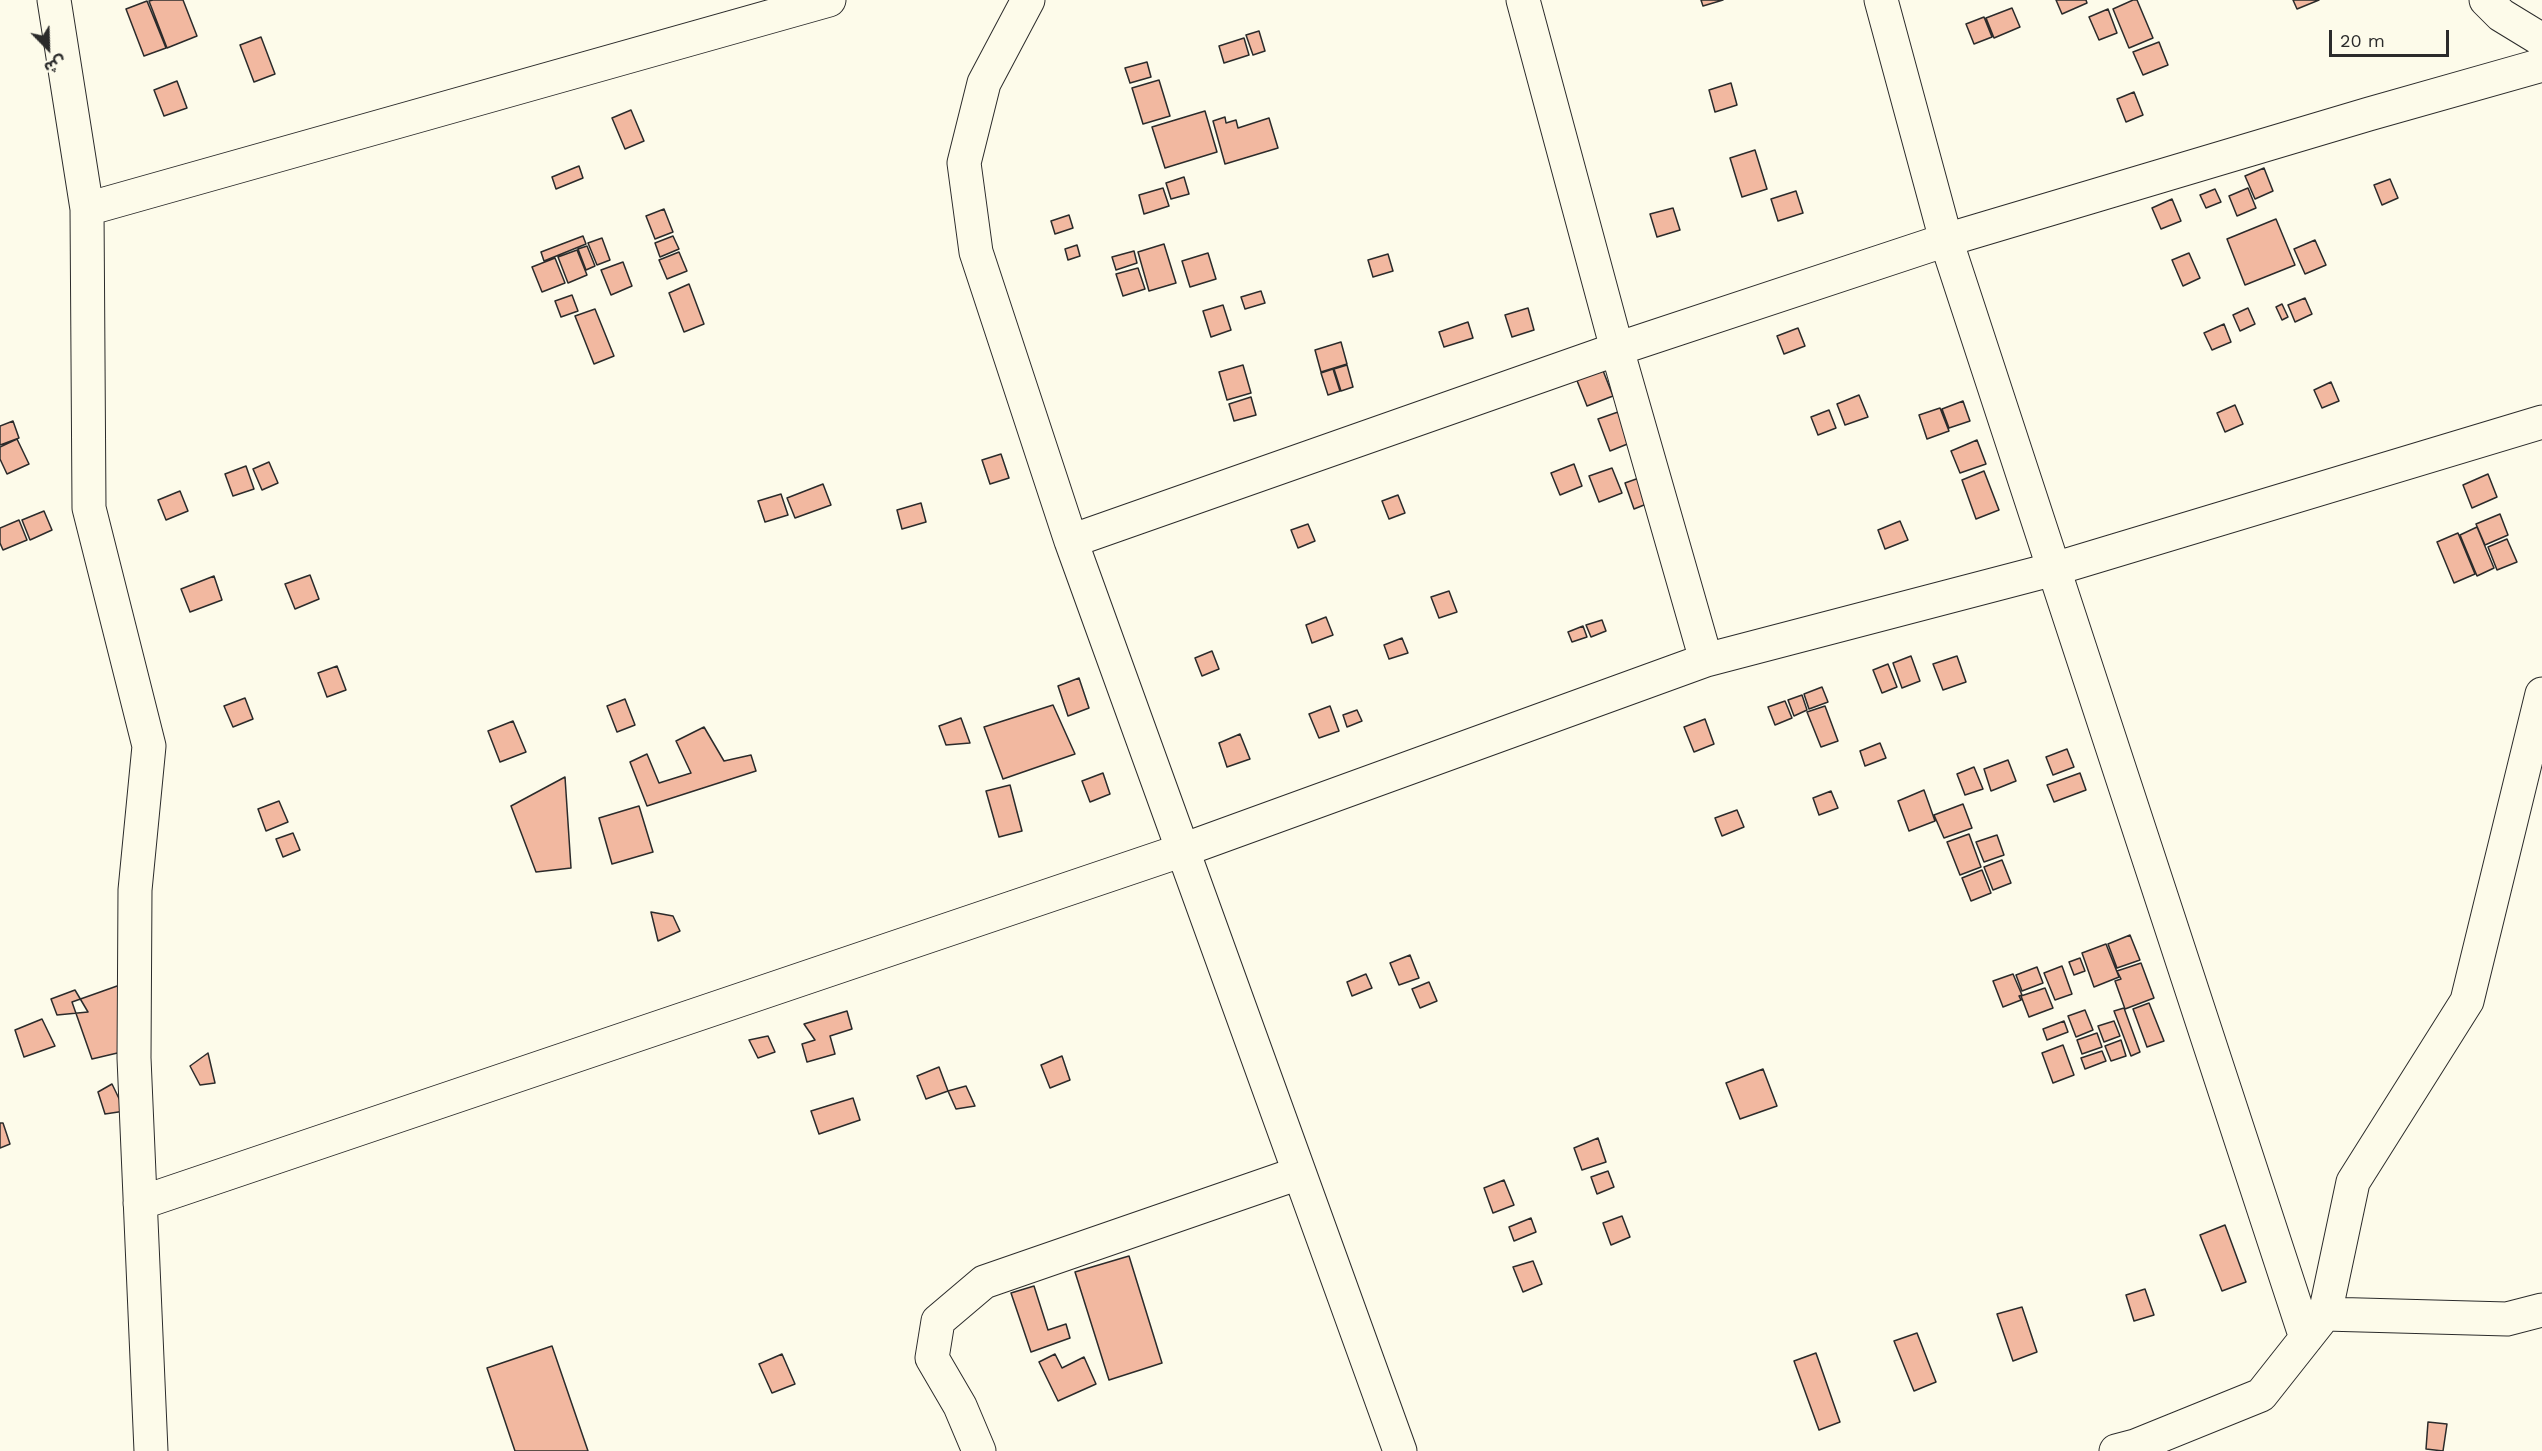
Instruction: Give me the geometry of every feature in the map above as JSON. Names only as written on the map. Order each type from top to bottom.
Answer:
[{"type":"street","points":[[54,0],[87,208],[89,508],[148,746],[135,890],[134,1058],[151,1451]]},
{"type":"street","points":[[87,208],[829,0]]},
{"type":"street","points":[[1028,0],[984,83],[964,163],[976,252],[1071,541],[1400,1451]]},
{"type":"street","points":[[1523,0],[1617,349],[1706,660]]},
{"type":"street","points":[[1881,0],[1946,240],[2054,569],[2315,1326]]},
{"type":"street","points":[[2486,0],[2501,15],[2542,40]]},
{"type":"street","points":[[1071,541],[1617,349],[1946,240],[2542,65]]},
{"type":"street","points":[[141,1203],[1183,850],[1706,660],[2054,569],[2542,422]]},
{"type":"street","points":[[2116,1451],[2135,1446],[2261,1395],[2315,1326],[2353,1182],[2467,1001],[2542,694]]},
{"type":"street","points":[[978,1451],[960,1406],[932,1358],[939,1321],[984,1282],[1299,1173]]},
{"type":"street","points":[[2315,1326],[2507,1319],[2542,1310]]},
{"type":"building","points":[[183,0],[197,36],[167,48],[149,1]]},
{"type":"building","points":[[1701,0],[1723,0],[1703,6]]},
{"type":"building","points":[[2056,0],[2086,0],[2087,3],[2062,14]]},
{"type":"building","points":[[2137,0],[2153,38],[2129,48],[2113,9]]},
{"type":"building","points":[[2293,0],[2319,0],[2297,9]]},
{"type":"building","points":[[147,1],[166,48],[144,56],[126,9]]},
{"type":"building","points":[[2012,8],[2020,27],[1994,38],[1986,18]]},
{"type":"building","points":[[2108,9],[2117,33],[2099,40],[2089,17]]},
{"type":"building","points":[[1984,17],[1992,37],[1974,44],[1966,24]]},
{"type":"building","points":[[1259,31],[1265,51],[1253,55],[1246,35]]},
{"type":"building","points":[[261,37],[275,74],[254,82],[240,45]]},
{"type":"building","points":[[1244,38],[1249,55],[1224,63],[1219,46]]},
{"type":"building","points":[[2159,42],[2168,65],[2143,75],[2133,52]]},
{"type":"building","points":[[1147,62],[1151,77],[1130,83],[1125,68]]},
{"type":"building","points":[[1159,80],[1170,116],[1143,124],[1132,88]]},
{"type":"building","points":[[177,81],[187,108],[164,116],[154,90]]},
{"type":"building","points":[[1731,83],[1737,105],[1715,112],[1709,90]]},
{"type":"building","points":[[2134,92],[2143,115],[2126,122],[2117,99]]},
{"type":"building","points":[[631,110],[644,141],[625,149],[612,118]]},
{"type":"building","points":[[1205,111],[1217,152],[1165,168],[1152,127]]},
{"type":"building","points":[[1225,117],[1226,123],[1236,120],[1238,128],[1269,118],[1278,148],[1225,164],[1213,121]]},
{"type":"building","points":[[1755,150],[1767,189],[1742,197],[1730,158]]},
{"type":"building","points":[[579,166],[583,178],[556,189],[552,177]]},
{"type":"building","points":[[2264,168],[2273,191],[2255,199],[2245,176]]},
{"type":"building","points":[[1184,177],[1189,194],[1171,199],[1166,183]]},
{"type":"building","points":[[2390,179],[2398,198],[2382,205],[2374,185]]},
{"type":"building","points":[[1163,188],[1169,206],[1144,214],[1139,195]]},
{"type":"building","points":[[2248,188],[2256,208],[2237,216],[2229,196]]},
{"type":"building","points":[[2215,189],[2221,202],[2206,208],[2200,195]]},
{"type":"building","points":[[1796,191],[1803,213],[1778,221],[1771,199]]},
{"type":"building","points":[[2172,199],[2181,221],[2161,229],[2152,208]]},
{"type":"building","points":[[1673,208],[1680,230],[1657,237],[1650,214]]},
{"type":"building","points":[[664,209],[673,232],[655,239],[646,216]]},
{"type":"building","points":[[1069,215],[1073,228],[1055,234],[1051,221]]},
{"type":"building","points":[[2276,219],[2295,265],[2245,285],[2227,239]]},
{"type":"building","points":[[583,236],[586,244],[544,261],[541,252]]},
{"type":"building","points":[[673,236],[679,249],[660,257],[655,243]]},
{"type":"building","points":[[602,238],[610,260],[597,265],[588,243]]},
{"type":"building","points":[[2315,240],[2326,265],[2305,274],[2294,249]]},
{"type":"building","points":[[1164,244],[1176,283],[1149,291],[1138,252]]},
{"type":"building","points":[[1077,245],[1080,256],[1068,260],[1065,249]]},
{"type":"building","points":[[587,246],[595,266],[586,270],[578,249]]},
{"type":"building","points":[[577,250],[587,275],[568,283],[558,257]]},
{"type":"building","points":[[1134,251],[1137,263],[1116,270],[1112,257]]},
{"type":"building","points":[[679,252],[687,271],[667,279],[659,260]]},
{"type":"building","points":[[1208,253],[1216,279],[1190,287],[1182,261]]},
{"type":"building","points":[[2189,253],[2200,278],[2183,286],[2172,260]]},
{"type":"building","points":[[1388,254],[1393,271],[1373,277],[1368,260]]},
{"type":"building","points":[[555,258],[565,283],[542,292],[532,267]]},
{"type":"building","points":[[623,262],[632,286],[611,295],[601,270]]},
{"type":"building","points":[[1138,268],[1145,289],[1123,296],[1116,274]]},
{"type":"building","points":[[689,284],[704,324],[684,332],[669,293]]},
{"type":"building","points":[[1261,291],[1265,303],[1245,309],[1241,297]]},
{"type":"building","points":[[572,295],[578,311],[561,317],[555,301]]},
{"type":"building","points":[[2305,298],[2312,314],[2295,322],[2288,305]]},
{"type":"building","points":[[2282,304],[2288,317],[2282,320],[2276,307]]},
{"type":"building","points":[[1223,305],[1231,330],[1211,337],[1203,311]]},
{"type":"building","points":[[1528,308],[1534,330],[1512,337],[1505,315]]},
{"type":"building","points":[[2248,308],[2255,324],[2240,331],[2233,315]]},
{"type":"building","points":[[595,309],[614,356],[594,364],[575,316]]},
{"type":"building","points":[[1468,322],[1473,338],[1444,347],[1439,332]]},
{"type":"building","points":[[2224,324],[2231,342],[2212,350],[2204,333]]},
{"type":"building","points":[[1798,328],[1805,346],[1784,354],[1777,336]]},
{"type":"building","points":[[1341,342],[1347,364],[1321,372],[1315,350]]},
{"type":"building","points":[[1600,363],[1613,396],[1587,406],[1574,373]]},
{"type":"building","points":[[1243,365],[1251,393],[1227,400],[1219,372]]},
{"type":"building","points":[[1347,365],[1353,387],[1341,391],[1334,369]]},
{"type":"building","points":[[1333,369],[1340,391],[1328,395],[1321,373]]},
{"type":"building","points":[[2331,382],[2339,401],[2322,408],[2314,390]]},
{"type":"building","points":[[1859,395],[1868,417],[1845,425],[1837,404]]},
{"type":"building","points":[[1251,397],[1256,415],[1234,421],[1229,404]]},
{"type":"building","points":[[1963,401],[1970,421],[1949,428],[1942,409]]},
{"type":"building","points":[[2235,405],[2243,424],[2225,432],[2217,413]]},
{"type":"building","points":[[1940,408],[1949,431],[1927,439],[1919,415]]},
{"type":"building","points":[[1829,410],[1836,428],[1818,435],[1811,417]]},
{"type":"building","points":[[1618,412],[1630,443],[1610,451],[1598,419]]},
{"type":"building","points":[[13,421],[19,438],[0,445],[0,426]]},
{"type":"building","points":[[17,439],[29,464],[7,474],[0,459],[0,447]]},
{"type":"building","points":[[1977,440],[1986,464],[1960,473],[1951,451]]},
{"type":"building","points":[[1001,454],[1009,478],[990,484],[982,460]]},
{"type":"building","points":[[269,462],[278,483],[262,490],[253,469]]},
{"type":"building","points":[[1574,464],[1582,486],[1560,495],[1551,473]]},
{"type":"building","points":[[246,466],[254,489],[233,496],[225,474]]},
{"type":"building","points":[[1612,468],[1622,493],[1599,502],[1589,476]]},
{"type":"building","points":[[1984,471],[1999,510],[1976,519],[1962,480]]},
{"type":"building","points":[[2488,474],[2497,497],[2472,508],[2463,485]]},
{"type":"building","points":[[1639,478],[1649,503],[1634,509],[1625,483]]},
{"type":"building","points":[[823,484],[831,505],[795,518],[787,498]]},
{"type":"building","points":[[180,491],[188,511],[166,520],[158,500]]},
{"type":"building","points":[[781,494],[788,515],[765,522],[758,501]]},
{"type":"building","points":[[1398,495],[1405,513],[1389,519],[1382,501]]},
{"type":"building","points":[[921,503],[926,522],[902,529],[897,510]]},
{"type":"building","points":[[44,511],[52,530],[30,540],[22,520]]},
{"type":"building","points":[[2500,514],[2508,535],[2485,545],[2476,524]]},
{"type":"building","points":[[19,520],[27,540],[3,550],[0,543],[0,528]]},
{"type":"building","points":[[1900,521],[1908,540],[1885,549],[1878,530]]},
{"type":"building","points":[[1308,524],[1315,541],[1298,548],[1291,530]]},
{"type":"building","points":[[2477,527],[2494,568],[2477,576],[2460,535]]},
{"type":"building","points":[[2458,533],[2475,574],[2454,583],[2437,542]]},
{"type":"building","points":[[2507,539],[2517,562],[2497,570],[2488,547]]},
{"type":"building","points":[[310,575],[319,599],[295,609],[285,584]]},
{"type":"building","points":[[214,576],[222,600],[190,612],[181,589]]},
{"type":"building","points":[[1449,591],[1457,612],[1439,618],[1431,597]]},
{"type":"building","points":[[1326,617],[1333,635],[1312,643],[1306,625]]},
{"type":"building","points":[[1602,620],[1606,631],[1591,637],[1586,625]]},
{"type":"building","points":[[1583,626],[1587,637],[1572,642],[1568,632]]},
{"type":"building","points":[[1402,638],[1408,653],[1389,659],[1384,645]]},
{"type":"building","points":[[1212,651],[1219,669],[1202,676],[1195,658]]},
{"type":"building","points":[[1911,656],[1920,681],[1902,688],[1893,663]]},
{"type":"building","points":[[1957,656],[1966,682],[1943,690],[1933,664]]},
{"type":"building","points":[[1888,664],[1897,687],[1882,693],[1873,670]]},
{"type":"building","points":[[337,666],[346,690],[327,697],[318,673]]},
{"type":"building","points":[[1079,678],[1089,708],[1068,716],[1058,686]]},
{"type":"building","points":[[1822,687],[1828,702],[1809,709],[1804,694]]},
{"type":"building","points":[[1802,695],[1807,710],[1794,716],[1788,700]]},
{"type":"building","points":[[245,698],[253,719],[233,727],[224,706]]},
{"type":"building","points":[[625,699],[635,725],[617,732],[607,706]]},
{"type":"building","points":[[1785,701],[1792,718],[1775,725],[1768,707]]},
{"type":"building","points":[[1053,705],[1075,754],[1003,779],[984,727]]},
{"type":"building","points":[[1330,706],[1339,731],[1319,738],[1309,714]]},
{"type":"building","points":[[1825,706],[1838,741],[1821,747],[1807,712]]},
{"type":"building","points":[[1357,710],[1362,721],[1347,727],[1343,715]]},
{"type":"building","points":[[961,718],[970,743],[946,745],[939,726]]},
{"type":"building","points":[[1705,719],[1714,744],[1694,752],[1684,727]]},
{"type":"building","points":[[513,721],[526,752],[500,762],[488,731]]},
{"type":"building","points":[[704,727],[724,761],[751,755],[756,771],[647,806],[630,762],[647,754],[659,783],[691,773],[676,741]]},
{"type":"building","points":[[1240,734],[1250,759],[1227,767],[1219,743]]},
{"type":"building","points":[[1880,743],[1886,758],[1865,766],[1860,751]]},
{"type":"building","points":[[2067,749],[2074,767],[2053,775],[2046,757]]},
{"type":"building","points":[[2008,760],[2016,781],[1991,791],[1984,769]]},
{"type":"building","points":[[1974,767],[1983,789],[1965,795],[1957,774]]},
{"type":"building","points":[[1103,773],[1110,794],[1090,802],[1082,781]]},
{"type":"building","points":[[2080,773],[2086,790],[2054,802],[2047,785]]},
{"type":"building","points":[[565,777],[571,868],[536,872],[511,806]]},
{"type":"building","points":[[1010,785],[1022,831],[999,837],[986,791]]},
{"type":"building","points":[[1924,790],[1935,821],[1909,831],[1898,801]]},
{"type":"building","points":[[1831,791],[1838,808],[1819,815],[1813,798]]},
{"type":"building","points":[[279,801],[288,822],[266,831],[258,809]]},
{"type":"building","points":[[1963,804],[1972,828],[1944,838],[1934,815]]},
{"type":"building","points":[[639,806],[653,852],[612,864],[599,818]]},
{"type":"building","points":[[1737,810],[1744,827],[1722,836],[1715,818]]},
{"type":"building","points":[[293,833],[300,850],[283,857],[276,839]]},
{"type":"building","points":[[1969,834],[1981,867],[1960,875],[1947,842]]},
{"type":"building","points":[[1997,835],[2004,855],[1984,862],[1976,842]]},
{"type":"building","points":[[2002,860],[2011,883],[1993,890],[1984,867]]},
{"type":"building","points":[[1982,870],[1991,893],[1971,901],[1962,878]]},
{"type":"building","points":[[651,912],[673,916],[680,931],[658,941]]},
{"type":"building","points":[[2130,935],[2140,960],[2117,968],[2108,944]]},
{"type":"building","points":[[2106,944],[2119,977],[2094,987],[2082,953]]},
{"type":"building","points":[[1410,955],[1419,978],[1399,985],[1390,963]]},
{"type":"building","points":[[2080,958],[2085,971],[2074,975],[2069,962]]},
{"type":"building","points":[[2141,963],[2154,998],[2125,1009],[2115,981],[2121,979],[2117,971]]},
{"type":"building","points":[[2062,966],[2072,994],[2055,1000],[2044,973]]},
{"type":"building","points":[[2037,967],[2043,983],[2022,991],[2016,975]]},
{"type":"building","points":[[1366,974],[1372,988],[1352,996],[1347,982]]},
{"type":"building","points":[[2013,974],[2022,995],[2019,996],[2021,1000],[2003,1007],[1993,981]]},
{"type":"building","points":[[134,980],[147,1046],[92,1059],[72,1002]]},
{"type":"building","points":[[1429,982],[1437,1001],[1420,1008],[1412,989]]},
{"type":"building","points":[[2045,988],[2053,1008],[2029,1017],[2021,996]]},
{"type":"building","points":[[75,990],[88,1012],[57,1015],[51,999]]},
{"type":"building","points":[[2149,1003],[2164,1041],[2147,1047],[2133,1009]]},
{"type":"building","points":[[2124,1008],[2140,1052],[2131,1056],[2114,1011]]},
{"type":"building","points":[[2085,1010],[2093,1030],[2076,1037],[2068,1016]]},
{"type":"building","points":[[847,1011],[852,1029],[830,1036],[835,1054],[807,1062],[802,1044],[815,1040],[804,1024]]},
{"type":"building","points":[[42,1019],[55,1046],[24,1057],[15,1030]]},
{"type":"building","points":[[2064,1021],[2068,1032],[2047,1040],[2043,1029]]},
{"type":"building","points":[[2114,1021],[2120,1036],[2104,1042],[2098,1026]]},
{"type":"building","points":[[2097,1033],[2102,1047],[2082,1054],[2077,1040]]},
{"type":"building","points":[[768,1036],[775,1052],[758,1058],[749,1040]]},
{"type":"building","points":[[2121,1040],[2126,1056],[2111,1061],[2105,1046]]},
{"type":"building","points":[[2063,1045],[2074,1075],[2053,1083],[2042,1053]]},
{"type":"building","points":[[2102,1051],[2106,1061],[2085,1069],[2081,1058]]},
{"type":"building","points":[[208,1053],[215,1083],[200,1085],[190,1066]]},
{"type":"building","points":[[1062,1056],[1070,1080],[1050,1088],[1041,1065]]},
{"type":"building","points":[[939,1067],[948,1091],[926,1099],[917,1076]]},
{"type":"building","points":[[1763,1069],[1777,1106],[1740,1119],[1726,1083]]},
{"type":"building","points":[[112,1084],[125,1111],[105,1114],[98,1092]]},
{"type":"building","points":[[966,1086],[975,1106],[956,1109],[948,1091]]},
{"type":"building","points":[[853,1098],[860,1120],[819,1134],[811,1111]]},
{"type":"building","points":[[0,1123],[3,1123],[10,1144],[0,1148]]},
{"type":"building","points":[[1598,1138],[1606,1162],[1582,1170],[1574,1148]]},
{"type":"building","points":[[1608,1171],[1614,1187],[1597,1194],[1591,1177]]},
{"type":"building","points":[[1504,1180],[1514,1205],[1493,1213],[1484,1188]]},
{"type":"building","points":[[1622,1216],[1630,1237],[1611,1245],[1603,1223]]},
{"type":"building","points":[[1531,1218],[1536,1232],[1514,1241],[1509,1227]]},
{"type":"building","points":[[2225,1225],[2246,1282],[2222,1291],[2200,1235]]},
{"type":"building","points":[[1129,1256],[1162,1363],[1109,1380],[1075,1272]]},
{"type":"building","points":[[1533,1261],[1542,1284],[1523,1292],[1513,1267]]},
{"type":"building","points":[[1034,1286],[1048,1330],[1066,1324],[1070,1338],[1031,1352],[1011,1293]]},
{"type":"building","points":[[2145,1289],[2154,1315],[2134,1321],[2126,1295]]},
{"type":"building","points":[[2022,1307],[2037,1352],[2013,1361],[1997,1314]]},
{"type":"building","points":[[1917,1333],[1936,1382],[1914,1391],[1894,1341]]},
{"type":"building","points":[[552,1346],[588,1451],[515,1451],[487,1368]]},
{"type":"building","points":[[1816,1353],[1840,1422],[1819,1430],[1794,1361]]},
{"type":"building","points":[[782,1354],[795,1384],[772,1393],[759,1364]]},
{"type":"building","points":[[1055,1354],[1062,1368],[1084,1357],[1096,1384],[1058,1401],[1039,1362]]},
{"type":"building","points":[[2428,1422],[2447,1424],[2443,1451],[2426,1449]]}]
